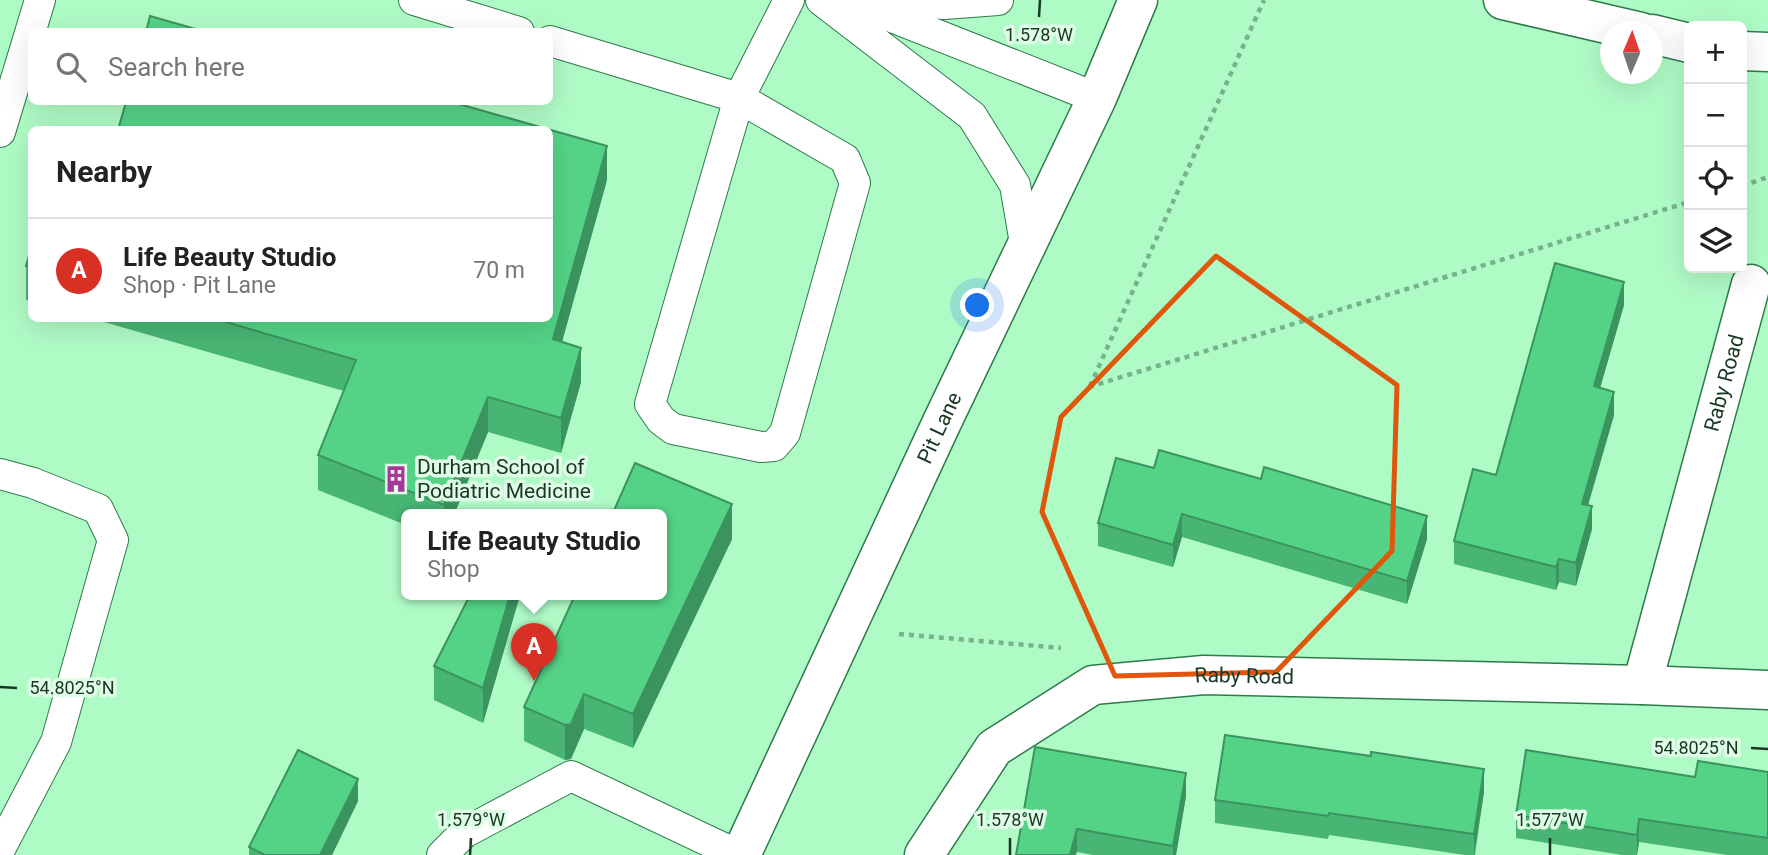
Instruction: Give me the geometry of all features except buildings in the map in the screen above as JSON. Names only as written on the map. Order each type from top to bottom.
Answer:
[{"type":"street","name":"Pit Lane","points":[[740,855],[1097,98],[1138,0]]},
{"type":"street","points":[[1503,0],[1600,22]]},
{"type":"street","points":[[1663,36],[1684,42]]},
{"type":"street","points":[[1747,51],[1768,52]]},
{"type":"street","name":"Raby Road","points":[[1642,685],[1751,284]]},
{"type":"street","name":"Raby Road","points":[[924,855],[993,748],[1093,685],[1204,675],[1768,690]]},
{"type":"lane","points":[[32,28],[40,0]]},
{"type":"lane","points":[[414,0],[506,28]]},
{"type":"lane","points":[[553,42],[739,98],[845,159],[855,183],[785,433],[774,446],[761,447],[673,429],[661,420],[650,404],[739,98],[789,0]]},
{"type":"lane","points":[[821,0],[972,117],[1015,185],[1026,249]]},
{"type":"lane","points":[[849,0],[1097,98]]},
{"type":"lane","points":[[902,0],[944,4],[998,0]]},
{"type":"lane","points":[[0,132],[28,40]]},
{"type":"lane","points":[[0,474],[33,483],[98,509],[113,540],[56,742],[0,849],[15,855]]},
{"type":"lane","points":[[442,855],[464,833],[571,776],[740,855]]},
{"type":"path","points":[[1264,0],[1089,387],[1684,204]]},
{"type":"path","points":[[1747,184],[1768,177]]},
{"type":"path","points":[[845,630],[1060,647],[1093,685]]},
{"type":"highlighted area","points":[[1216,256],[1397,385],[1392,551],[1276,672],[1115,676],[1042,512],[1061,417]]},
{"type":"place","name":"Durham School of Podiatric Medicine","points":[[396,479]]},
{"type":"place","name":"Life Beauty Studio","points":[[534,681]]}]
